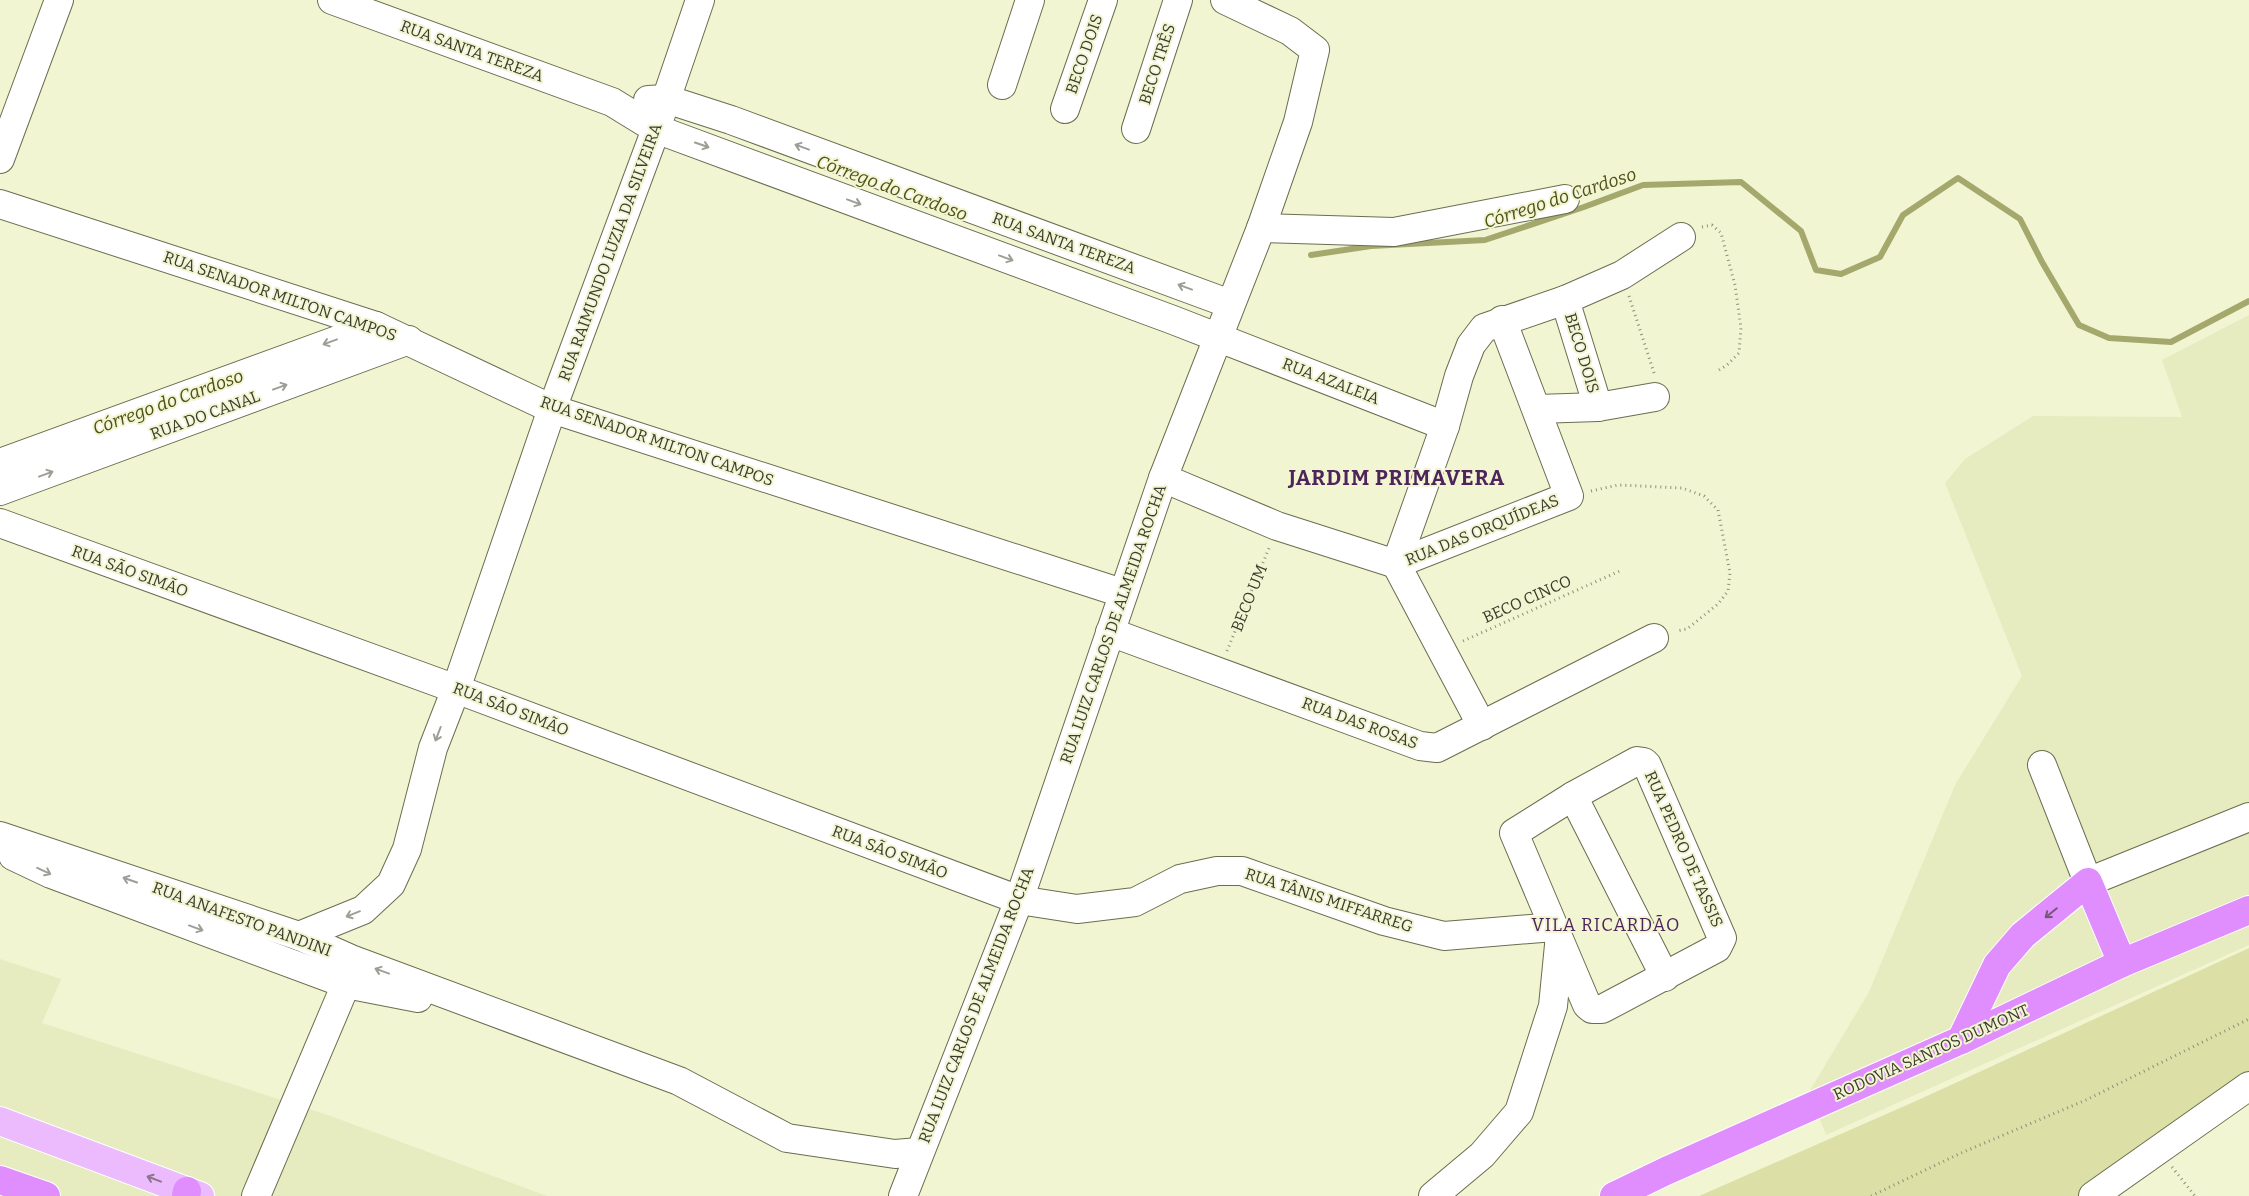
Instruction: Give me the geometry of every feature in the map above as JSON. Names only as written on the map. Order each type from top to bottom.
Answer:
[{"type":"highway","points":[[1961,1040],[1997,965],[2023,936],[2088,882],[2122,963]]},
{"type":"highway","name":"RODOVIA SANTOS DUMONT","points":[[1614,1196],[1961,1040],[2122,963],[2249,910]]},
{"type":"highway","points":[[0,1180],[46,1196]]},
{"type":"main road","points":[[0,1121],[191,1194]]},
{"type":"street","points":[[0,159],[59,0]]},
{"type":"street","name":"RUA SANTA TEREZA","points":[[332,0],[612,102],[656,129],[1217,337]]},
{"type":"street","name":"RUA RAIMUNDO LUZIA DA SILVEIRA","points":[[299,936],[363,910],[390,884],[407,849],[433,748],[456,689],[552,409],[656,129],[700,0]]},
{"type":"street","points":[[1002,85],[1030,0]]},
{"type":"street","name":"BECO DOIS","points":[[1065,109],[1104,0]]},
{"type":"street","name":"BECO TRÊS","points":[[1136,129],[1178,0]]},
{"type":"street","name":"RUA LUIZ CARLOS DE ALMEIDA ROCHA","points":[[903,1196],[1019,900],[1162,478],[1262,228],[1298,122],[1315,50],[1290,31],[1225,0]]},
{"type":"street","name":"RUA SANTA TEREZA","points":[[612,102],[666,99],[731,120],[1230,304]]},
{"type":"street","points":[[1262,228],[1394,232],[1565,199]]},
{"type":"street","name":"RUA SENADOR MILTON CAMPOS","points":[[0,204],[376,326],[552,409],[1122,593]]},
{"type":"street","points":[[1482,726],[1396,564],[1445,426],[1470,345],[1484,328],[1502,320],[1565,300],[1622,275],[1682,236]]},
{"type":"street","name":"BECO DOIS","points":[[1565,300],[1598,407]]},
{"type":"street","name":"RUA DAS ORQUÍDEAS","points":[[1162,478],[1277,526],[1396,564],[1569,496],[1502,320]]},
{"type":"street","name":"RUA DO CANAL","points":[[0,464],[376,326]]},
{"type":"street","name":"RUA AZALEIA","points":[[1217,337],[1445,426]]},
{"type":"street","name":"RUA DO CANAL","points":[[0,491],[409,340]]},
{"type":"street","points":[[1537,409],[1598,407],[1655,398]]},
{"type":"street","name":"RUA SÃO SIMÃO","points":[[0,524],[456,689],[1019,900]]},
{"type":"street","name":"RUA DAS ROSAS","points":[[1110,632],[1420,746],[1437,748],[1654,638]]},
{"type":"street","name":"RUA PEDRO DE TASSIS","points":[[1557,934],[1587,1004],[1592,1009],[1602,1009],[1666,977],[1717,948],[1722,938],[1647,765],[1641,761],[1633,763],[1573,796]]},
{"type":"street","points":[[2042,764],[2088,882],[2249,817]]},
{"type":"street","points":[[1433,1196],[1482,1156],[1520,1112],[1553,1006],[1557,934],[1514,833],[1573,796],[1666,977]]},
{"type":"street","name":"RUA ANAFESTO PANDINI","points":[[0,836],[299,936],[351,960],[510,1017],[679,1081],[787,1138],[895,1154],[919,1152]]},
{"type":"street","name":"RUA ANAFESTO PANDINI","points":[[0,850],[51,874],[346,984],[510,1017]]},
{"type":"street","name":"RUA TÂNIS MIFFARREG","points":[[1019,900],[1077,909],[1135,902],[1180,879],[1217,871],[1242,871],[1384,921],[1444,936],[1557,934]]},
{"type":"street","points":[[256,1196],[346,984]]},
{"type":"street","points":[[2093,1196],[2249,1086]]},
{"type":"path","points":[[1682,236],[1695,228],[1712,226],[1721,233],[1735,285],[1741,328],[1739,353],[1727,365],[1716,372]]},
{"type":"path","points":[[1632,304],[1656,380],[1657,394],[1655,398]]},
{"type":"path","points":[[1569,496],[1618,485],[1682,488],[1704,496],[1718,510],[1730,573],[1728,591],[1718,604],[1686,628],[1654,638]]},
{"type":"path","name":"BECO UM","points":[[1220,671],[1277,526]]},
{"type":"path","name":"BECO CINCO","points":[[1442,651],[1622,570]]},
{"type":"path","points":[[1872,1196],[1961,1153],[2086,1100],[2249,1019]]},
{"type":"path","points":[[2159,1150],[2195,1196]]},
{"type":"shaded area","points":[[2249,315],[2249,945],[1826,1135],[1809,1092],[1869,992],[1955,785],[2022,676],[1945,483],[1965,459],[2033,416],[2182,417],[2162,360]]},
{"type":"shaded area","points":[[2249,948],[2249,1081],[2084,1196],[1699,1196],[1916,1101]]},
{"type":"shaded area","points":[[0,959],[61,979],[42,1023],[325,1114],[547,1196],[0,1196]]},
{"type":"waterway","name":"Córrego do Cardoso","points":[[1311,255],[1371,246],[1485,240],[1643,185],[1741,182],[1801,231],[1816,270],[1841,274],[1880,257],[1903,215],[1958,178],[2020,219],[2042,262],[2079,325],[2109,338],[2171,342],[2249,301]]},
{"type":"district","name":"JARDIM PRIMAVERA","points":[[1397,478]]},
{"type":"district","name":"VILA RICARDÃO","points":[[1606,925]]}]
